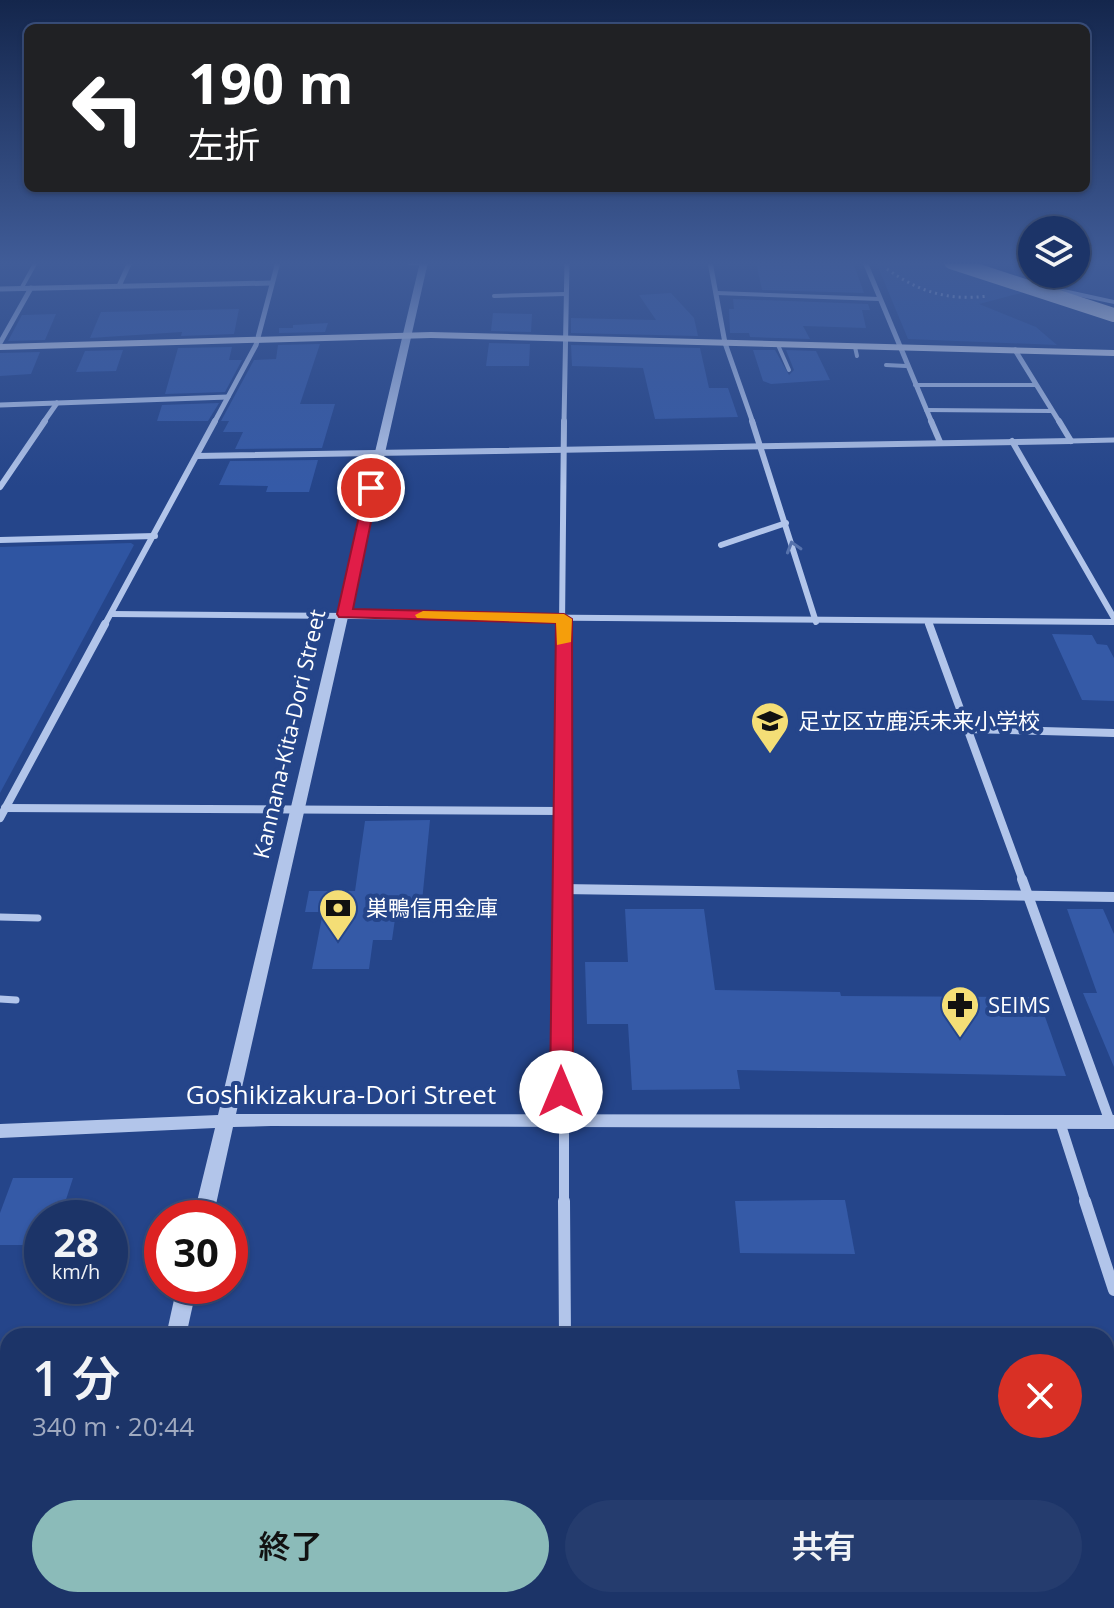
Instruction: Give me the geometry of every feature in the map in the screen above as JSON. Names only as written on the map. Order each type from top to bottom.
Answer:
[{"type":"main road","points":[[0,345],[331,337]]},
{"type":"main road","points":[[487,337],[778,345],[856,351],[898,348],[1114,353]]},
{"type":"street","name":"Kannana-Kita-Dori Street","points":[[207,1200],[406,337]]},
{"type":"street","points":[[724,337],[816,622]]},
{"type":"street","points":[[894,337],[940,442]]},
{"type":"street","points":[[0,818],[259,339]]},
{"type":"street","points":[[564,339],[562,889],[565,1328]]},
{"type":"street","points":[[1015,350],[1071,441]]},
{"type":"street","points":[[0,405],[228,397]]},
{"type":"street","points":[[0,487],[57,403]]},
{"type":"street","points":[[111,614],[344,614],[929,623],[1114,620],[1012,441]]},
{"type":"street","points":[[197,456],[1071,441]]},
{"type":"street","points":[[721,545],[786,523]]},
{"type":"street","points":[[0,540],[155,536]]},
{"type":"street","points":[[929,623],[1112,1122]]},
{"type":"street","points":[[968,729],[1114,733]]},
{"type":"street","points":[[5,808],[562,811]]},
{"type":"street","points":[[562,889],[1114,897]]},
{"type":"street","name":"Goshikizakura-Dori Street","points":[[0,1131],[226,1120],[1112,1122]]},
{"type":"street","points":[[1060,1122],[1114,1290]]},
{"type":"street","points":[[178,1328],[183,1304]]},
{"type":"lane","points":[[778,345],[789,370]]},
{"type":"lane","points":[[886,365],[906,366]]},
{"type":"lane","points":[[915,385],[1036,385]]},
{"type":"lane","points":[[926,410],[1052,411]]},
{"type":"lane","points":[[1071,441],[1114,440]]},
{"type":"lane","points":[[0,917],[38,918]]},
{"type":"lane","points":[[0,999],[16,1000]]},
{"type":"shaded area","points":[[907,337],[1048,337],[1057,345],[908,339]]},
{"type":"shaded area","points":[[134,545],[0,793],[0,547]]},
{"type":"building","points":[[10,337],[46,337],[45,340],[8,341]]},
{"type":"building","points":[[751,337],[809,337],[810,339]]},
{"type":"building","points":[[489,343],[530,344],[529,366],[486,366]]},
{"type":"building","points":[[320,344],[300,404],[335,404],[322,448],[235,449],[243,432],[223,432],[229,421],[221,421],[254,360],[276,359],[278,345]]},
{"type":"building","points":[[571,345],[700,348],[709,388],[728,388],[738,417],[655,419],[643,368],[572,366]]},
{"type":"building","points":[[232,347],[229,360],[242,360],[225,392],[165,394],[178,348]]},
{"type":"building","points":[[123,350],[116,371],[76,372],[85,351]]},
{"type":"building","points":[[753,350],[775,350],[789,375],[794,370],[786,350],[816,351],[830,380],[771,384],[763,381]]},
{"type":"building","points":[[40,352],[31,374],[0,376],[0,353]]},
{"type":"building","points":[[219,403],[208,421],[157,421],[162,405]]},
{"type":"building","points":[[318,460],[309,492],[266,492],[268,486],[219,485],[230,461]]},
{"type":"building","points":[[1052,634],[1092,635],[1097,644],[1107,645],[1114,658],[1114,701],[1082,700]]},
{"type":"building","points":[[430,820],[421,912],[396,912],[392,940],[373,940],[369,969],[312,969],[323,912],[305,912],[309,891],[355,891],[365,821]]},
{"type":"building","points":[[625,909],[704,909],[715,990],[840,992],[841,996],[1038,997],[1066,1076],[737,1070],[740,1089],[632,1090],[628,1024],[587,1024],[585,962],[628,962]]},
{"type":"building","points":[[1067,909],[1103,909],[1114,934],[1114,1067],[1083,993],[1097,993]]},
{"type":"building","points":[[13,1178],[73,1178],[66,1200],[24,1200],[24,1245],[0,1245],[0,1213]]},
{"type":"building","points":[[845,1200],[855,1254],[740,1253],[735,1201]]},
{"type":"slow traffic","points":[[423,615],[564,619],[563,642]]},
{"type":"place","name":"足立区立鹿浜未来小学校","points":[[770,755]]},
{"type":"place","name":"巣鴨信用金庫","points":[[338,942]]},
{"type":"place","name":"SEIMS","points":[[960,1039]]},
{"type":"route","points":[[371,488],[344,614],[564,619],[561,1092]]}]
